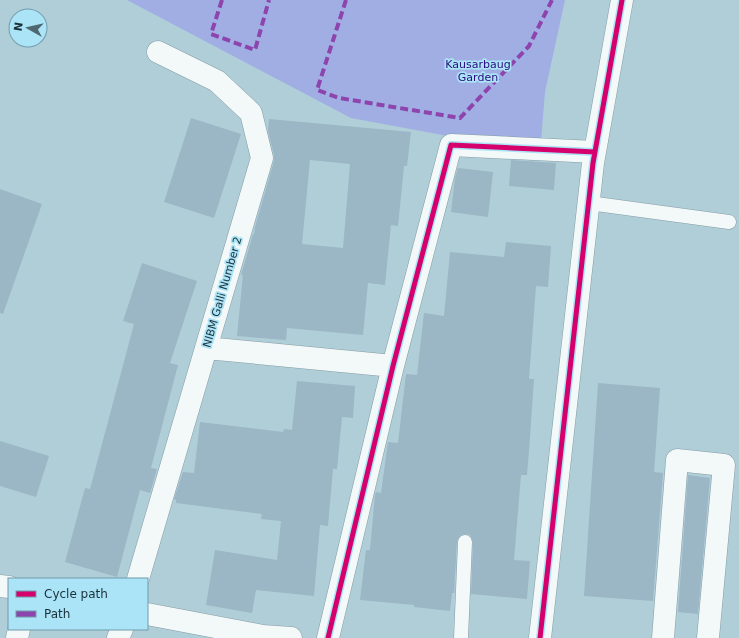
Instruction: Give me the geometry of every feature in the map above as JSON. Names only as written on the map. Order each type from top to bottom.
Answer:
[{"type":"street","points":[[540,638],[595,152],[622,0]]},
{"type":"street","name":"NIBM Galli Number 2","points":[[138,578],[262,158],[251,113],[217,81],[158,52]]},
{"type":"street","points":[[328,638],[393,366],[451,145],[595,152]]},
{"type":"street","points":[[206,348],[393,366]]},
{"type":"street","points":[[663,638],[677,460],[724,465],[708,638]]},
{"type":"street","points":[[148,614],[263,636],[291,638]]},
{"type":"lane","points":[[589,203],[729,222]]},
{"type":"lane","points":[[461,638],[465,542]]},
{"type":"green space","name":"Kausarbaug Garden","points":[[127,0],[565,0],[545,92],[540,153],[351,118]]},
{"type":"building","points":[[191,118],[241,134],[214,218],[164,202]]},
{"type":"building","points":[[269,119],[411,132],[407,166],[404,166],[398,226],[391,225],[385,285],[368,283],[363,335],[287,328],[286,340],[237,336],[243,275],[241,275],[253,234],[254,235],[274,161],[268,131]],"holes":[[[310,160],[350,164],[343,248],[302,244]]]},
{"type":"building","points":[[511,160],[556,163],[554,190],[509,186]]},
{"type":"building","points":[[458,168],[493,172],[488,217],[451,212],[455,178]]},
{"type":"building","points":[[0,189],[42,204],[3,314],[0,313]]},
{"type":"building","points":[[506,242],[551,246],[548,287],[536,286],[529,379],[534,379],[530,438],[527,475],[521,475],[514,560],[530,561],[527,599],[471,594],[473,542],[470,535],[465,534],[461,535],[457,541],[454,593],[452,593],[450,611],[414,607],[414,605],[360,600],[366,550],[370,550],[375,495],[376,492],[381,493],[388,442],[398,443],[406,374],[417,375],[424,313],[444,316],[450,252],[504,257]]},
{"type":"building","points":[[142,263],[197,281],[170,363],[178,365],[151,468],[157,469],[150,493],[140,490],[117,577],[65,562],[85,488],[90,489],[134,324],[123,321]]},
{"type":"building","points":[[297,381],[355,386],[353,418],[342,417],[337,469],[333,469],[328,526],[320,525],[314,596],[256,590],[252,613],[206,605],[215,550],[277,560],[281,521],[261,519],[262,514],[176,503],[176,500],[174,499],[183,472],[194,473],[200,422],[283,432],[284,429],[292,430]]},
{"type":"building","points":[[598,383],[660,388],[654,472],[663,473],[653,601],[584,596]]},
{"type":"building","points":[[0,441],[49,456],[36,497],[0,486]]},
{"type":"building","points":[[688,475],[710,478],[698,614],[678,612]]},
{"type":"marked path","points":[[222,0],[211,34],[255,50],[269,0]]},
{"type":"marked path","points":[[346,0],[317,90],[339,98],[460,118],[529,46],[552,0]]},
{"type":"cycle path","points":[[540,638],[593,163],[622,0]]},
{"type":"cycle path","points":[[328,638],[393,366],[451,145],[595,152]]}]
